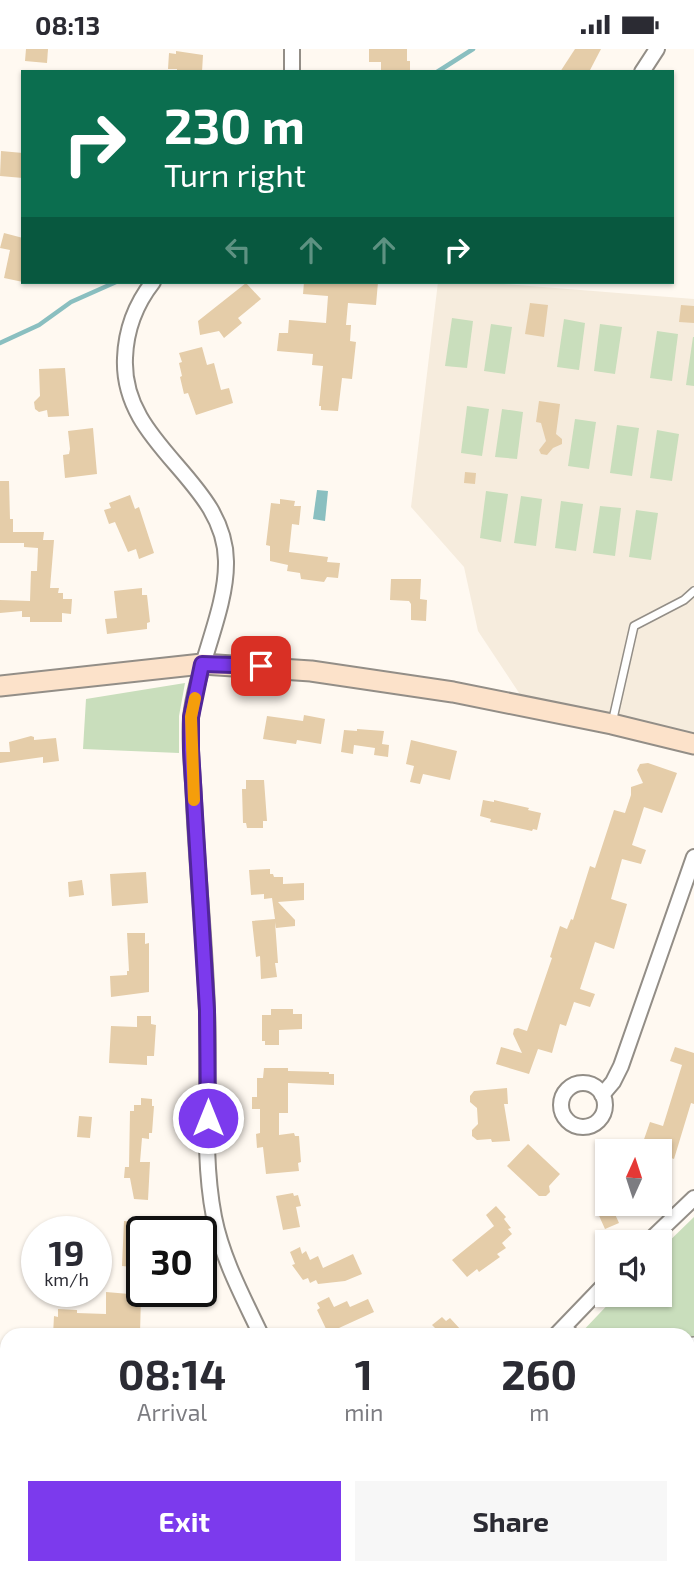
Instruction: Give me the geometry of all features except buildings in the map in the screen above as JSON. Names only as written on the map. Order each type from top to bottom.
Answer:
[{"type":"main road","points":[[0,686],[202,664],[261,666],[360,677],[461,693],[694,744]]},
{"type":"street","points":[[292,49],[292,70]]},
{"type":"street","points":[[643,70],[657,49]]},
{"type":"street","points":[[151,284],[142,296],[129,327],[125,355],[126,382],[138,416],[151,437],[206,501],[217,520],[226,559],[225,581],[202,664],[191,717],[207,1010],[208,1173],[220,1241],[258,1328]]},
{"type":"street","points":[[602,1095],[621,1066],[694,857]]},
{"type":"street","points":[[661,1230],[694,1198]]},
{"type":"street","points":[[562,1328],[595,1294]]},
{"type":"lane","points":[[612,724],[634,626],[684,600],[694,591]]},
{"type":"shaded area","points":[[438,284],[504,284],[694,299],[694,754],[527,705],[478,631],[464,567],[411,507]]},
{"type":"green space","points":[[452,318],[473,321],[467,368],[445,366]]},
{"type":"green space","points":[[564,319],[585,323],[579,370],[557,367]]},
{"type":"green space","points":[[491,324],[512,327],[505,374],[484,371]]},
{"type":"green space","points":[[600,324],[622,327],[615,374],[594,371]]},
{"type":"green space","points":[[657,331],[678,334],[672,381],[650,378]]},
{"type":"green space","points":[[694,337],[694,386],[686,385]]},
{"type":"green space","points":[[467,406],[489,409],[482,456],[461,453]]},
{"type":"green space","points":[[502,409],[523,412],[517,459],[495,457]]},
{"type":"green space","points":[[575,419],[596,422],[589,469],[568,466]]},
{"type":"green space","points":[[617,425],[639,428],[632,476],[610,473]]},
{"type":"green space","points":[[657,430],[679,434],[672,481],[650,478]]},
{"type":"green space","points":[[486,491],[508,494],[501,542],[480,538]]},
{"type":"green space","points":[[521,496],[542,499],[536,546],[514,543]]},
{"type":"green space","points":[[561,501],[583,504],[576,551],[555,548]]},
{"type":"green space","points":[[600,506],[621,508],[615,556],[593,553]]},
{"type":"green space","points":[[636,510],[658,513],[651,560],[629,557]]},
{"type":"green space","points":[[185,683],[179,716],[179,753],[83,749],[86,699]]},
{"type":"green space","points":[[694,1217],[694,1328],[586,1328],[606,1307],[672,1307],[672,1238]]},
{"type":"water","points":[[317,490],[328,491],[325,521],[313,519]]},
{"type":"waterway","points":[[440,70],[473,49]]},
{"type":"waterway","points":[[0,343],[39,325],[71,302],[112,284]]},
{"type":"slow traffic","points":[[194,800],[191,717],[195,698]]},
{"type":"route","points":[[208,1118],[207,1010],[198,892],[191,717],[202,664],[261,666]]}]
